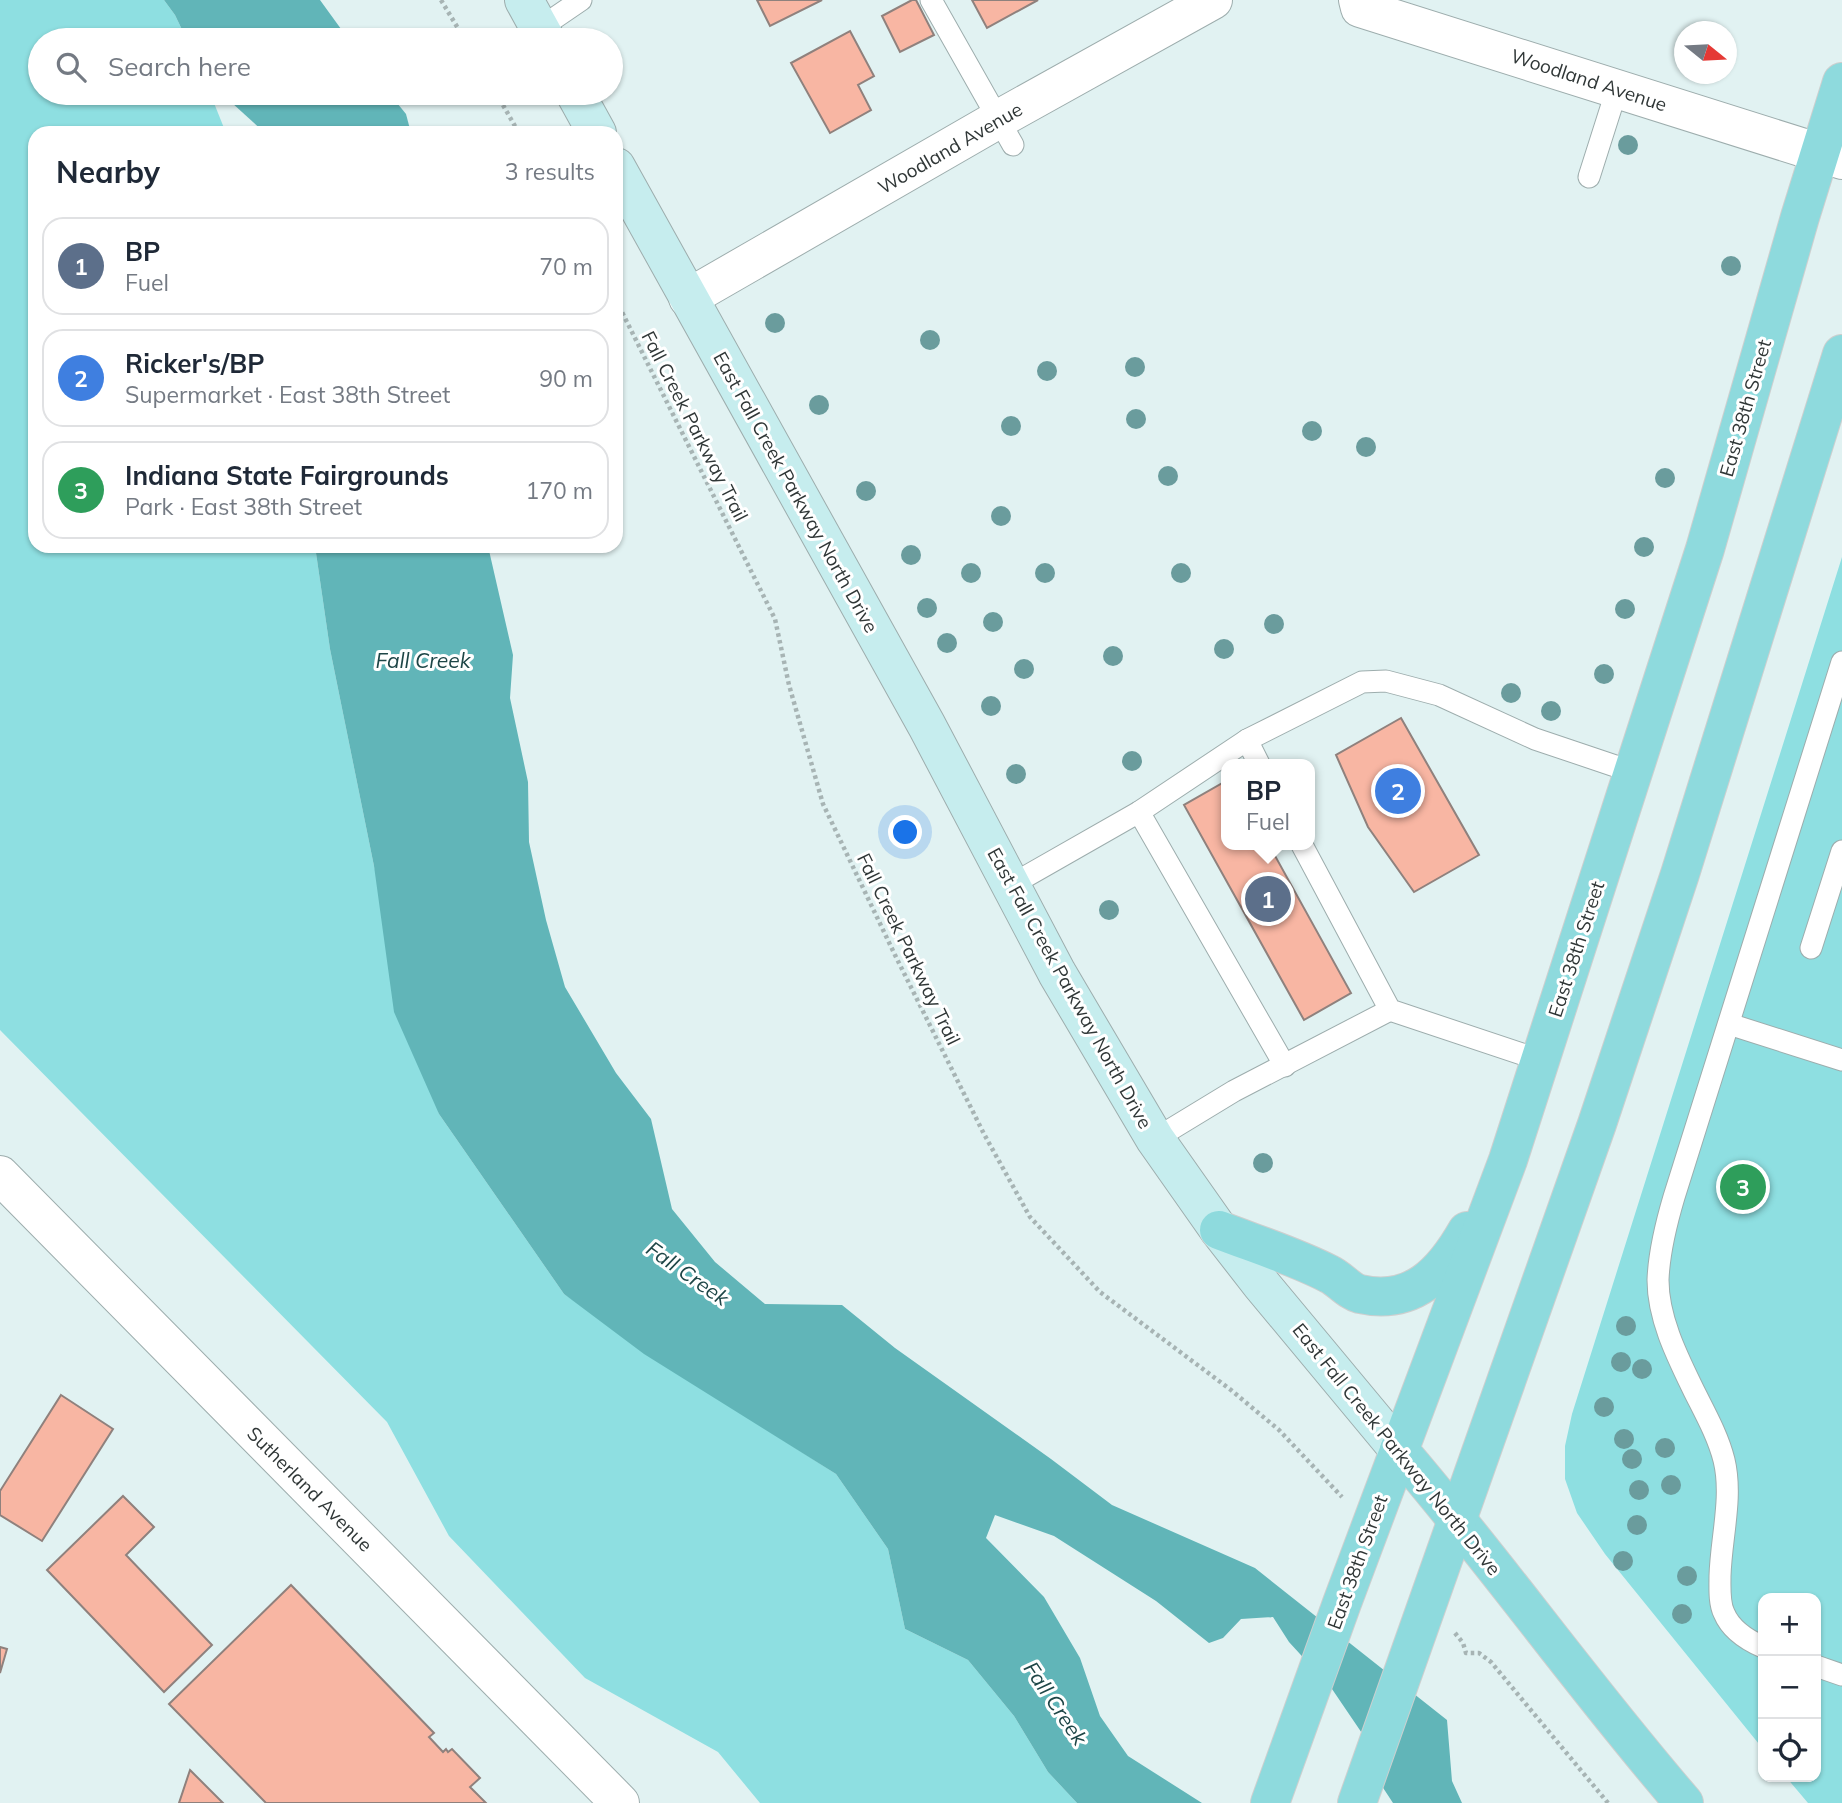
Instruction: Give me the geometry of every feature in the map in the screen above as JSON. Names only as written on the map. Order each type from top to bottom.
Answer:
[{"type":"main road","name":"East 38th Street","points":[[1270,1803],[1508,1160],[1831,156],[1842,82]]},
{"type":"main road","points":[[582,105],[593,126]]},
{"type":"main road","name":"East Fall Creek Parkway North Drive","points":[[623,180],[927,726],[1057,973],[1155,1139],[1219,1230],[1456,1517],[1685,1803]]},
{"type":"main road","points":[[1356,1803],[1597,1124],[1680,874],[1842,354]]},
{"type":"main road","points":[[1219,1230],[1331,1274],[1359,1294],[1389,1295],[1416,1290],[1439,1272],[1461,1242],[1508,1160]]},
{"type":"street","name":"Woodland Avenue","points":[[688,298],[1005,133],[1213,0]]},
{"type":"street","name":"Woodland Avenue","points":[[1351,3],[1831,156]]},
{"type":"street","name":"Sutherland Avenue","points":[[0,1175],[620,1803]]},
{"type":"street","points":[[0,1210],[49,1224]]},
{"type":"lane","points":[[536,23],[582,0]]},
{"type":"lane","points":[[931,0],[1005,133]]},
{"type":"lane","points":[[1589,177],[1618,89]]},
{"type":"lane","points":[[1758,1645],[1734,1628],[1723,1612],[1720,1565],[1728,1482],[1724,1459],[1671,1342],[1658,1283],[1660,1256],[1667,1221],[1842,662]]},
{"type":"lane","points":[[1011,885],[1139,812],[1247,740],[1362,681],[1386,681],[1439,695],[1535,739],[1633,772]]},
{"type":"lane","points":[[1247,740],[1256,759]]},
{"type":"lane","points":[[1139,812],[1285,1066]]},
{"type":"lane","points":[[1305,850],[1390,1010],[1540,1060]]},
{"type":"lane","points":[[1811,948],[1842,851]]},
{"type":"lane","points":[[1155,1139],[1234,1091],[1390,1010]]},
{"type":"lane","points":[[1729,1024],[1842,1060]]},
{"type":"lane","points":[[1821,1668],[1842,1675]]},
{"type":"path","points":[[441,0],[458,28]]},
{"type":"path","points":[[503,105],[515,126]]},
{"type":"path","name":"Fall Creek Parkway Trail","points":[[623,314],[775,620],[789,685],[824,804],[984,1134],[1030,1217],[1100,1292],[1231,1390],[1269,1422],[1343,1498]]},
{"type":"path","points":[[1463,1643],[1466,1653],[1479,1653],[1491,1662],[1608,1803]]},
{"type":"shaded area","points":[[0,0],[164,0],[181,28],[28,28],[28,105],[215,105],[223,126],[28,126],[28,553],[316,553],[330,649],[374,866],[439,1114],[564,1294],[836,1474],[888,1549],[905,1629],[968,1660],[1014,1716],[1048,1772],[1077,1803],[760,1803],[718,1752],[585,1678],[449,1536],[387,1422],[0,1030]]},
{"type":"shaded area","points":[[1842,557],[1842,1803],[1808,1803],[1790,1782],[1821,1782],[1821,1593],[1758,1593],[1758,1743],[1605,1554],[1577,1513],[1565,1479],[1565,1446],[1572,1414]]},
{"type":"water","points":[[164,0],[320,0],[340,28],[181,28]]},
{"type":"water","points":[[234,105],[399,105],[406,114],[409,126],[257,126]]},
{"type":"water","name":"Fall Creek","points":[[316,553],[490,553],[513,655],[510,698],[528,782],[529,842],[546,920],[565,987],[616,1073],[651,1119],[672,1209],[715,1262],[765,1304],[842,1305],[895,1348],[1112,1505],[1255,1568],[1447,1720],[1452,1781],[1462,1803],[1393,1803],[1376,1777],[1370,1745],[1332,1689],[1289,1642],[1273,1617],[1241,1619],[1223,1638],[1209,1643],[1156,1601],[1054,1536],[995,1515],[986,1538],[1044,1597],[1080,1658],[1100,1716],[1128,1756],[1202,1803],[1077,1803],[1048,1772],[1014,1716],[968,1660],[905,1629],[888,1549],[836,1474],[644,1354],[564,1294],[439,1114],[394,1012],[374,866],[330,649]]},
{"type":"building","points":[[757,0],[822,0],[770,26]]},
{"type":"building","points":[[916,0],[934,35],[900,52],[882,16]]},
{"type":"building","points":[[972,0],[1038,0],[987,28]]},
{"type":"building","points":[[850,31],[874,76],[858,85],[871,110],[830,133],[791,63]]},
{"type":"building","points":[[1401,718],[1479,855],[1414,892],[1368,827],[1336,755]]},
{"type":"building","points":[[1221,784],[1221,850],[1272,850],[1351,993],[1304,1020],[1184,805]]},
{"type":"building","points":[[61,1395],[113,1429],[42,1541],[0,1515],[0,1491]]},
{"type":"building","points":[[123,1496],[154,1527],[126,1555],[212,1645],[164,1692],[47,1570]]},
{"type":"building","points":[[291,1585],[434,1733],[429,1737],[443,1752],[452,1749],[480,1778],[470,1787],[486,1803],[266,1803],[169,1704]]},
{"type":"building","points":[[0,1647],[7,1649],[0,1673]]},
{"type":"building","points":[[190,1770],[223,1803],[179,1803]]},
{"type":"place","name":"Ricker's/BP","points":[[1398,791]]},
{"type":"place","name":"BP","points":[[1268,899]]},
{"type":"place","name":"Indiana State Fairgrounds","points":[[1743,1187]]}]
